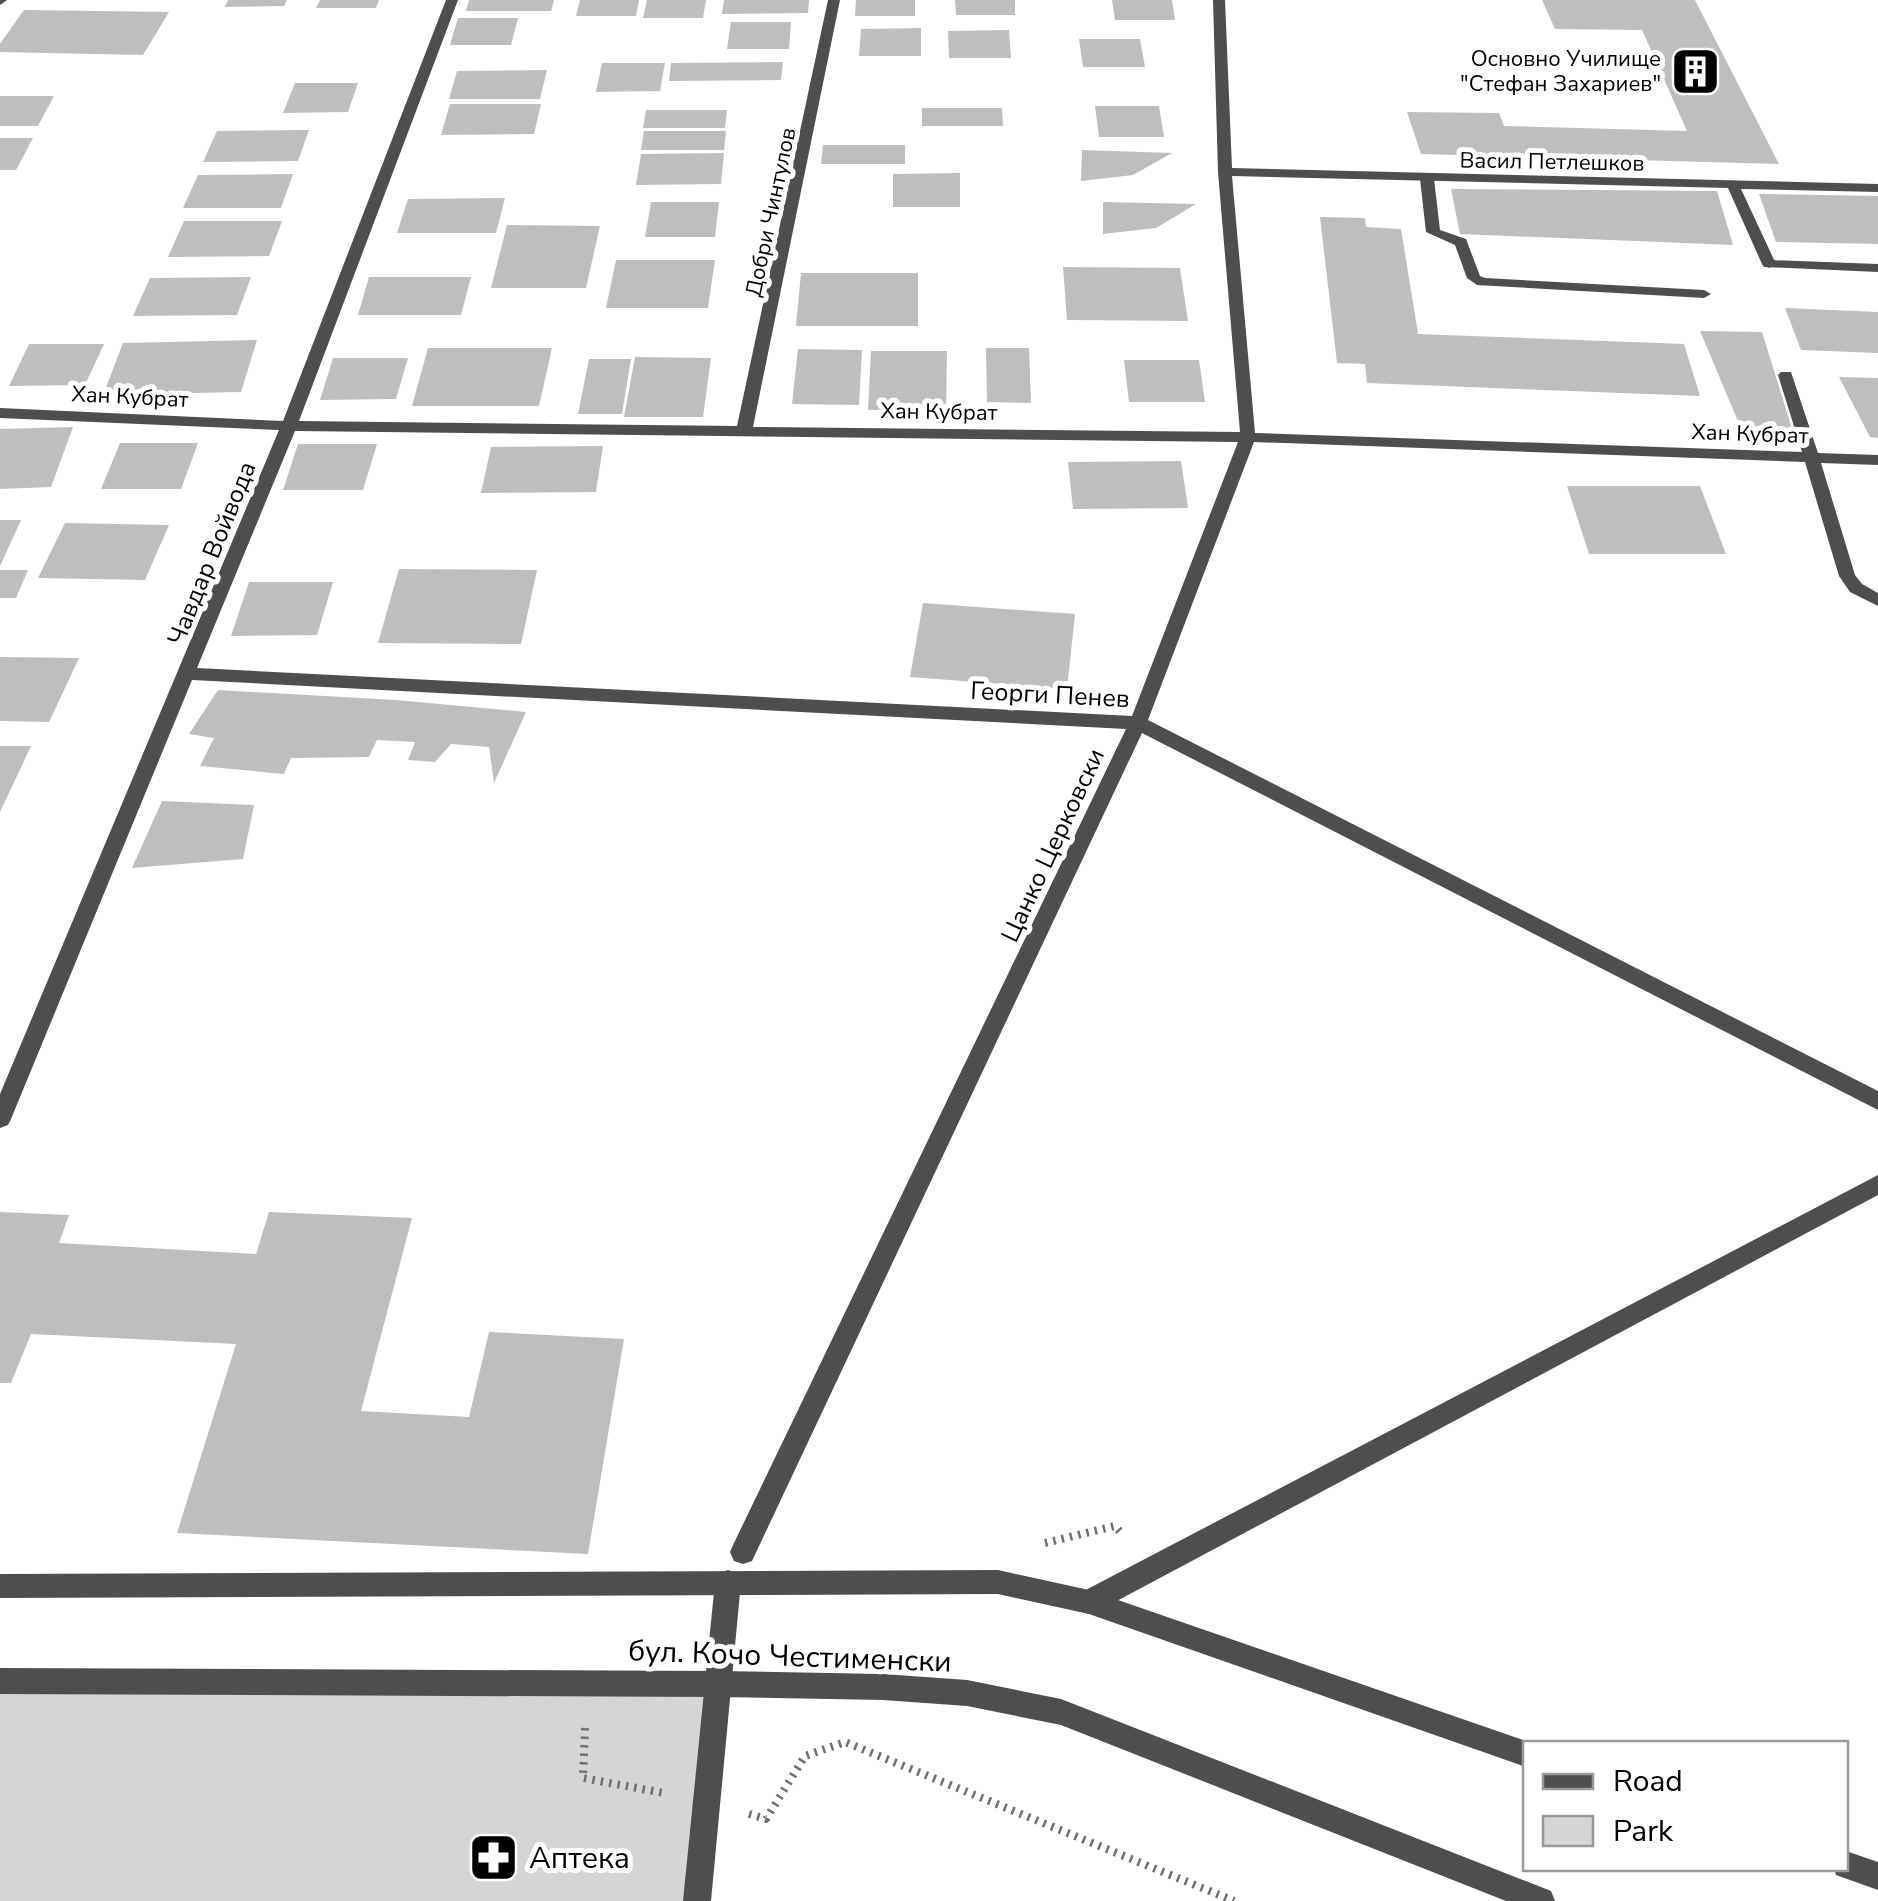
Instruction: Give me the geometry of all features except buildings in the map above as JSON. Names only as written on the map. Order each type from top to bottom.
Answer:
[{"type":"street","name":"Чавдар Войвода","points":[[0,1120],[290,426],[452,0]]},
{"type":"street","name":"Добри Чинтулов","points":[[744,432],[834,0]]},
{"type":"street","name":"Цанко Церковски","points":[[743,1552],[1138,723],[1248,437],[1225,172],[1219,0]]},
{"type":"street","name":"Васил Петлешков","points":[[1225,172],[1878,188]]},
{"type":"street","points":[[1427,179],[1433,232],[1461,242],[1474,278],[1482,282],[1704,294]]},
{"type":"street","points":[[1732,183],[1769,264],[1878,268]]},
{"type":"street","points":[[1786,375],[1847,576],[1856,588],[1878,600]]},
{"type":"street","name":"Хан Кубрат","points":[[0,413],[290,426],[1248,437],[1878,460]]},
{"type":"street","name":"Георги Пенев","points":[[189,674],[1138,723],[1878,1101]]},
{"type":"street","points":[[1089,1602],[1878,1184]]},
{"type":"street","points":[[697,1901],[728,1582]]},
{"type":"street","points":[[0,1586],[998,1582],[1089,1602],[1523,1753]]},
{"type":"street","name":"бул. Кочо Честименски","points":[[0,1681],[883,1686],[967,1693],[1061,1712],[1542,1901]]},
{"type":"street","points":[[1848,1865],[1878,1876]]},
{"type":"path","points":[[586,1684],[583,1778],[706,1801],[766,1819],[805,1756],[845,1742],[1234,1901]]},
{"type":"green space","points":[[0,1681],[718,1684],[697,1901],[0,1901]]},
{"type":"place","name":"Основно Училище \"Стефан Захариев\"","points":[[1696,71]]},
{"type":"place","name":"Аптека","points":[[494,1858]]}]
